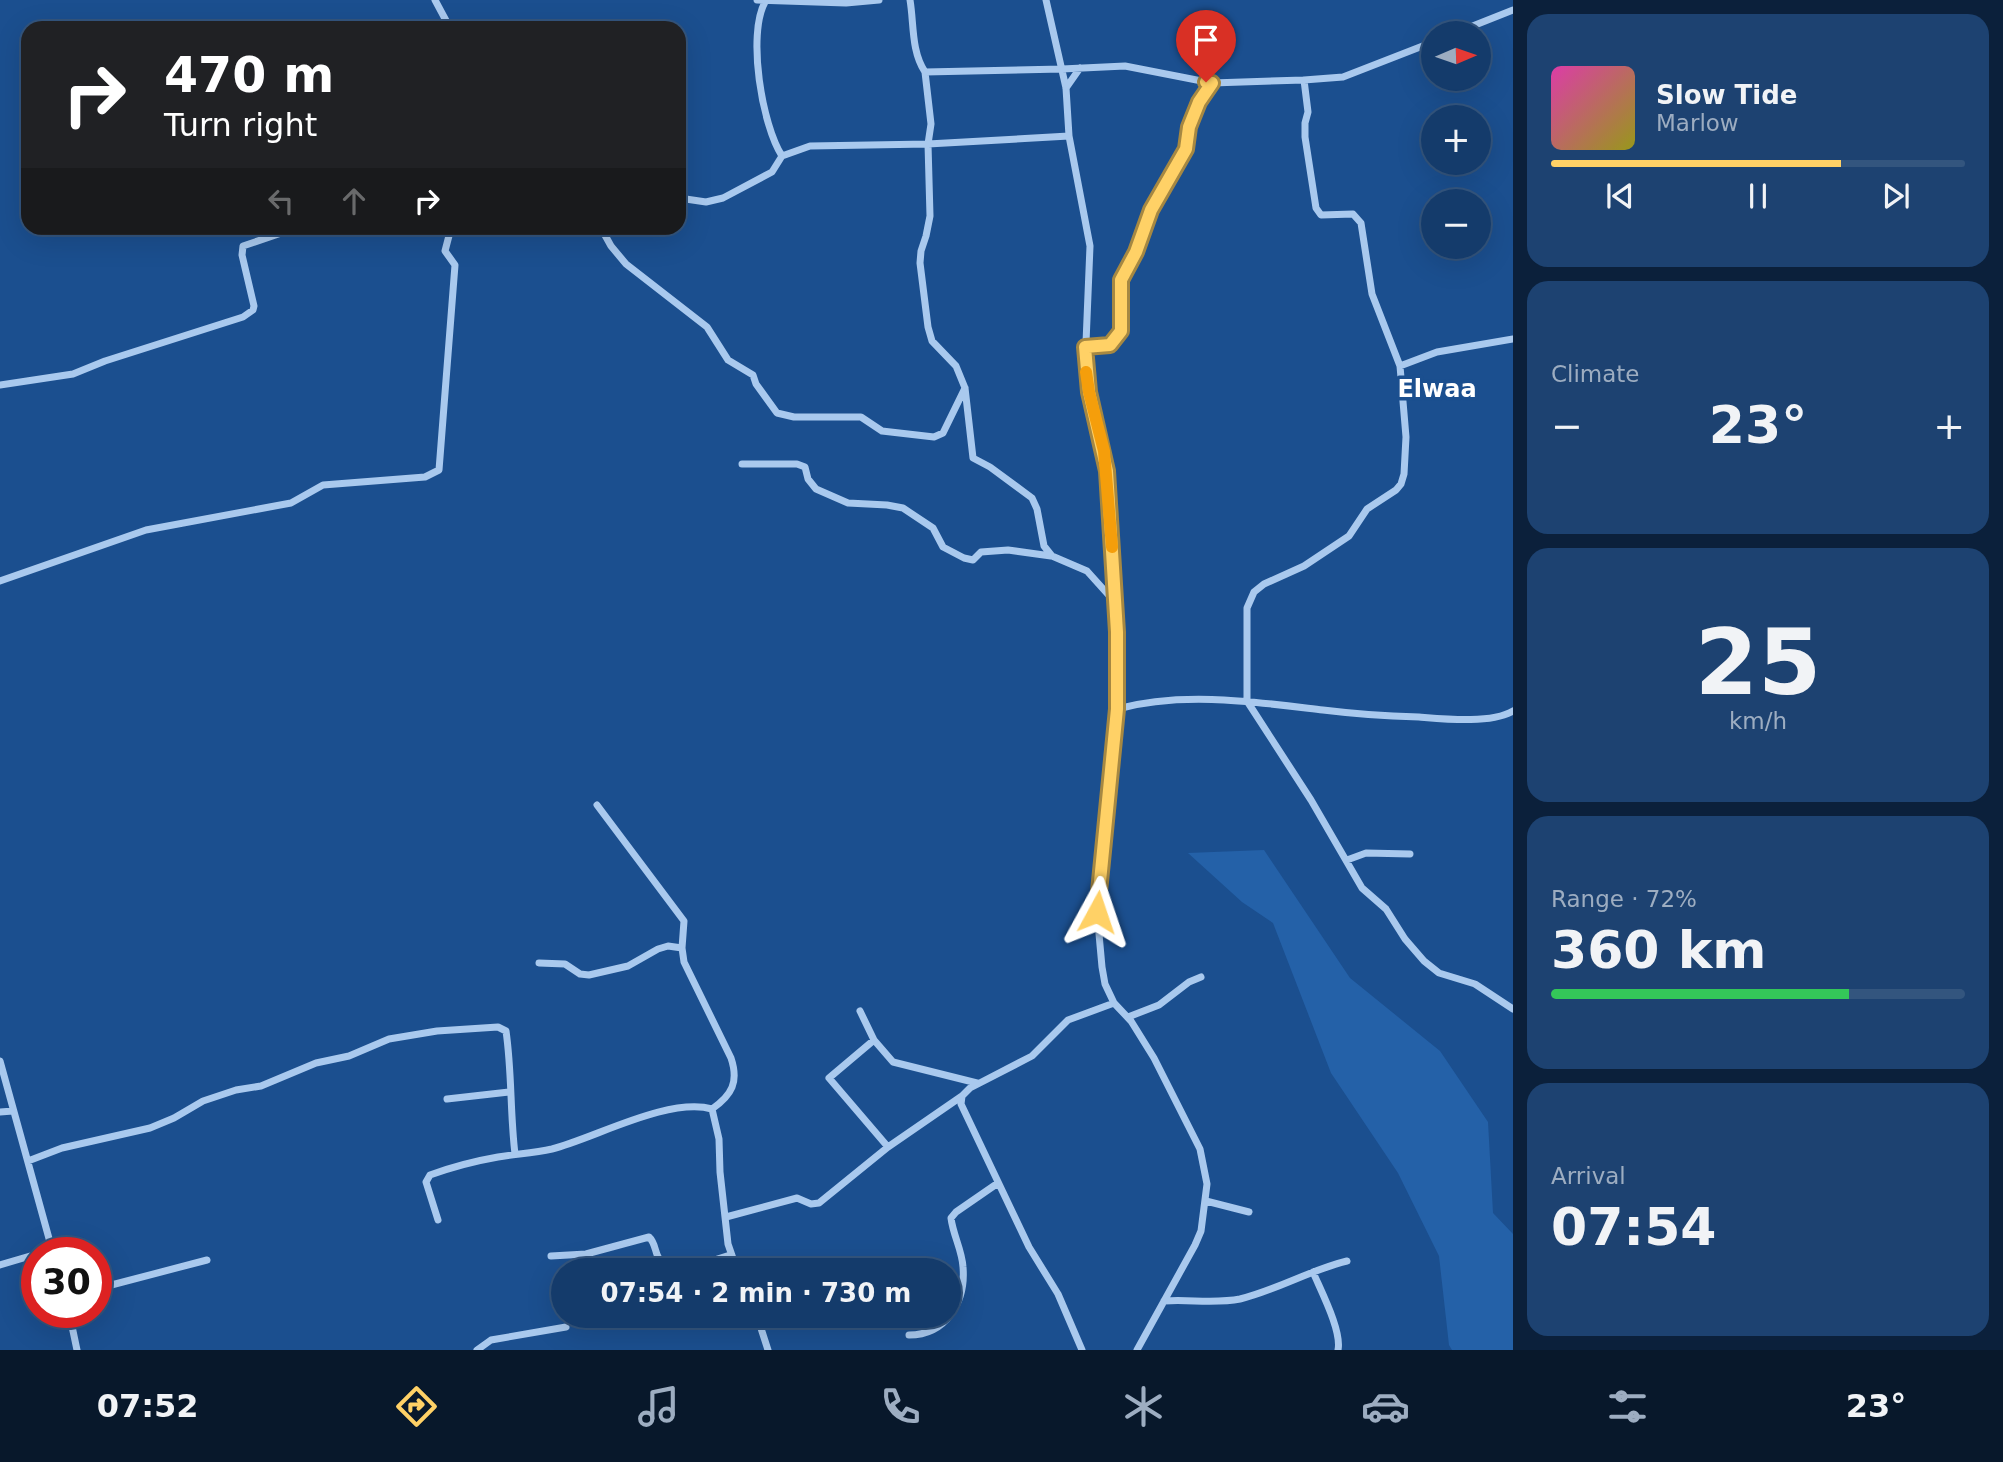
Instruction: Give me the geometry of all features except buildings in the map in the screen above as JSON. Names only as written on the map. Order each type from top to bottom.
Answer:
[{"type":"street","points":[[435,0],[446,21]]},
{"type":"street","points":[[782,156],[769,129],[760,83],[758,58],[761,1],[846,3],[879,0]]},
{"type":"street","points":[[910,0],[916,49],[920,65],[925,72],[931,124],[928,144],[930,216],[920,251],[928,327],[932,341],[956,366],[965,388],[973,458],[1032,498],[1037,509],[1042,542],[1052,556]]},
{"type":"street","points":[[1046,0],[1066,88],[1069,136],[1090,246],[1085,347],[1089,392],[1107,471],[1115,601],[1117,709],[1097,912],[1102,967],[1105,984],[1114,1003],[1128,1017],[1154,1058],[1200,1149],[1208,1184],[1201,1231],[1137,1350]]},
{"type":"street","points":[[1485,21],[1513,10]]},
{"type":"street","points":[[925,72],[1135,67],[1212,83],[1304,80],[1343,77],[1421,47]]},
{"type":"street","points":[[1066,88],[1080,68]]},
{"type":"street","points":[[1304,80],[1308,112],[1304,125],[1305,137],[1316,208],[1321,215],[1353,214],[1359,219],[1372,294],[1400,366],[1406,437],[1405,465],[1401,484],[1367,509],[1349,536],[1304,566],[1264,584],[1254,592],[1247,608],[1247,701],[1305,790],[1362,888],[1386,909],[1405,939],[1430,967],[1439,973],[1475,985],[1513,1009]]},
{"type":"street","points":[[1085,347],[1110,345],[1120,334],[1121,280],[1136,252],[1151,210],[1186,149],[1189,127],[1199,102],[1212,83]]},
{"type":"street","points":[[686,199],[706,202],[723,198],[772,172],[782,156],[810,146],[928,144],[1069,136]]},
{"type":"street","points":[[0,384],[84,371],[111,359],[243,317],[253,310],[254,306],[243,261],[243,246],[275,235]]},
{"type":"street","points":[[0,581],[146,530],[291,503],[323,485],[413,479],[439,470],[455,265],[445,251],[449,235]]},
{"type":"street","points":[[605,235],[625,264],[707,327],[728,360],[753,375],[756,384],[777,413],[794,417],[864,417],[882,431],[934,437],[943,433],[965,388]]},
{"type":"street","points":[[1400,366],[1437,352],[1513,339]]},
{"type":"street","points":[[742,464],[802,465],[816,489],[848,503],[903,508],[933,528],[943,547],[964,558],[973,560],[981,552],[1008,550],[1052,556],[1087,571],[1115,601]]},
{"type":"street","points":[[1117,709],[1154,700],[1247,701],[1450,719],[1498,717],[1513,711]]},
{"type":"street","points":[[597,805],[648,877],[682,918],[684,924],[681,948],[684,962],[734,1066],[735,1085],[712,1109]]},
{"type":"street","points":[[1347,860],[1366,853],[1410,854]]},
{"type":"street","points":[[539,963],[565,964],[580,974],[589,975],[628,966],[657,949],[668,946],[681,948]]},
{"type":"street","points":[[1128,1017],[1159,1005],[1189,982],[1201,977]]},
{"type":"street","points":[[726,1217],[797,1198],[811,1204],[819,1203],[888,1147],[977,1083],[1032,1056],[1068,1020],[1114,1003]]},
{"type":"street","points":[[860,1010],[874,1040],[893,1062],[977,1083]]},
{"type":"street","points":[[28,1161],[62,1148],[150,1128],[174,1118],[202,1101],[236,1090],[261,1086],[316,1063],[349,1056],[389,1039],[437,1031],[498,1027],[506,1031],[515,1154]]},
{"type":"street","points":[[874,1040],[829,1078],[888,1147]]},
{"type":"street","points":[[0,1060],[48,1237]]},
{"type":"street","points":[[447,1100],[509,1092]]},
{"type":"street","points":[[962,1096],[964,1113],[1030,1247],[1058,1294],[1082,1350]]},
{"type":"street","points":[[438,1220],[426,1182],[430,1175],[481,1160],[570,1144],[608,1128],[670,1110],[700,1105],[712,1109]]},
{"type":"street","points":[[712,1109],[719,1139],[720,1172],[731,1258]]},
{"type":"street","points":[[0,1112],[13,1111]]},
{"type":"street","points":[[909,1335],[935,1330],[954,1312],[962,1289],[964,1268],[951,1218],[998,1183]]},
{"type":"street","points":[[1206,1201],[1249,1212]]},
{"type":"street","points":[[551,1256],[586,1254],[649,1237],[663,1263],[708,1262],[730,1255]]},
{"type":"street","points":[[0,1265],[21,1259]]},
{"type":"street","points":[[112,1285],[207,1260]]},
{"type":"street","points":[[1164,1301],[1237,1299],[1347,1261]]},
{"type":"street","points":[[1313,1272],[1336,1325],[1338,1350]]},
{"type":"street","points":[[72,1328],[77,1350]]},
{"type":"street","points":[[477,1350],[491,1340],[560,1328]]},
{"type":"street","points":[[761,1328],[768,1350]]},
{"type":"shaded area","points":[[1264,850],[1350,978],[1440,1051],[1488,1122],[1493,1213],[1513,1234],[1513,1350],[1452,1350],[1449,1345],[1439,1256],[1398,1173],[1331,1073],[1273,923],[1242,902],[1188,853]]},
{"type":"slow traffic","points":[[1086,372],[1107,471],[1112,547]]},
{"type":"district","name":"Elwaa","points":[[1437,389]]},
{"type":"route","points":[[1097,912],[1105,817],[1112,772],[1118,675],[1107,471],[1089,392],[1085,347],[1113,344],[1120,334],[1121,280],[1136,252],[1151,210],[1186,149],[1189,127],[1202,96],[1212,83],[1206,82]]}]
